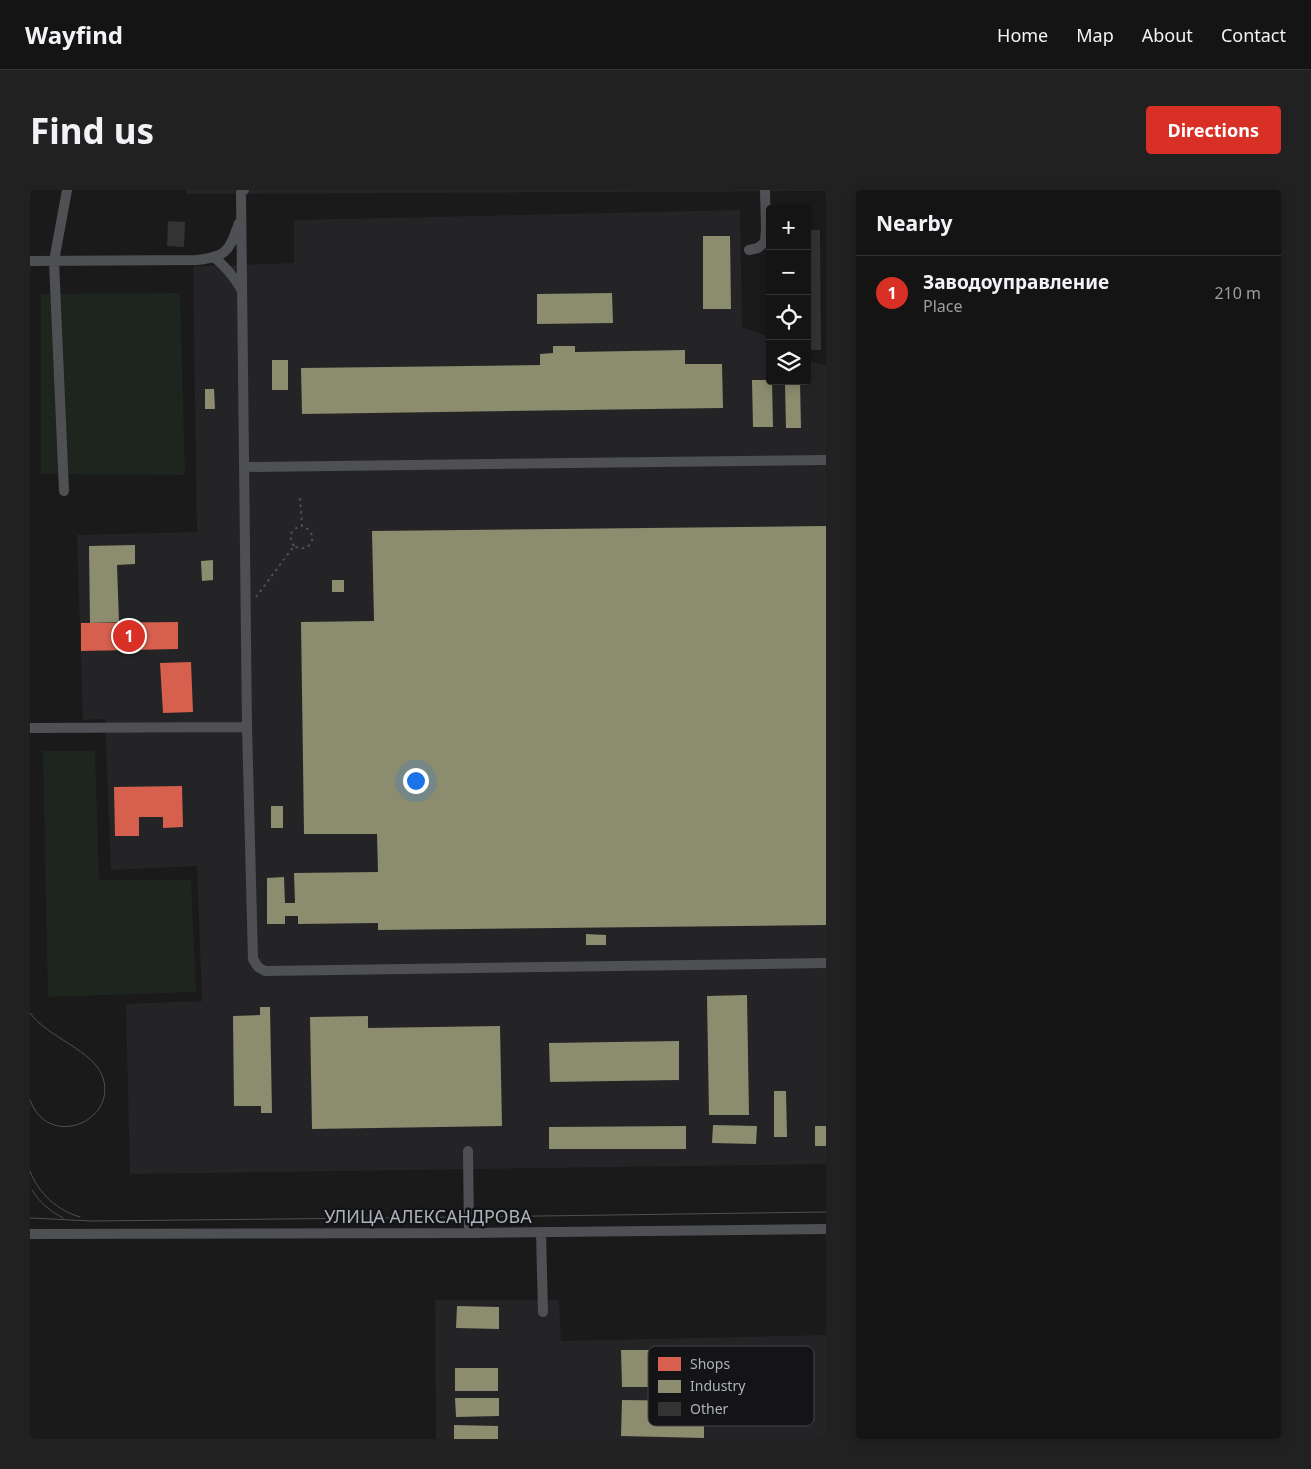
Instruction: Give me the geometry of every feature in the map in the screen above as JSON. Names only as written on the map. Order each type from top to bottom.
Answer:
[{"type":"street","points":[[64,490],[54,261],[64,198],[67,190]]},
{"type":"street","points":[[244,190],[241,194],[247,727],[254,959],[258,966],[265,971],[826,963]]},
{"type":"street","points":[[748,250],[758,248],[765,242],[765,190]]},
{"type":"street","points":[[30,261],[196,260],[215,258],[228,249],[242,217]]},
{"type":"street","points":[[215,258],[235,277],[243,292]]},
{"type":"street","points":[[245,467],[826,460]]},
{"type":"street","points":[[30,728],[247,727]]},
{"type":"street","points":[[468,1151],[469,1233]]},
{"type":"street","name":"УЛИЦА АЛЕКСАНДРОВА","points":[[30,1234],[469,1233],[826,1229]]},
{"type":"street","points":[[541,1232],[543,1312]]},
{"type":"path","points":[[300,497],[302,526]]},
{"type":"path","points":[[302,526],[307,528],[311,532],[312,542],[304,549],[298,549],[294,546],[290,540],[291,533],[295,528],[302,526]]},
{"type":"path","points":[[256,597],[294,546]]},
{"type":"shaded area","points":[[186,190],[826,190],[826,191],[186,194]]},
{"type":"shaded area","points":[[740,210],[742,327],[766,336],[766,385],[811,385],[811,361],[826,366],[826,1164],[130,1174],[126,1004],[202,1001],[197,866],[111,870],[105,719],[83,720],[77,535],[197,532],[193,266],[294,263],[294,220]]},
{"type":"shaded area","points":[[180,293],[185,475],[41,474],[41,294]]},
{"type":"shaded area","points":[[43,751],[95,751],[99,880],[191,880],[196,992],[48,997]]},
{"type":"shaded area","points":[[435,1300],[559,1300],[561,1341],[826,1335],[826,1439],[436,1439]]},
{"type":"building: Shops","points":[[178,622],[178,649],[81,651],[81,623]]},
{"type":"building: Shops","points":[[191,662],[193,712],[163,713],[160,663]]},
{"type":"building: Shops","points":[[182,786],[183,827],[163,828],[163,817],[139,817],[139,836],[115,836],[114,787]]},
{"type":"building: Industry","points":[[703,236],[730,236],[731,309],[703,309]]},
{"type":"building: Industry","points":[[612,293],[613,323],[537,324],[537,294]]},
{"type":"building: Industry","points":[[553,346],[575,346],[575,352],[685,350],[685,364],[722,364],[723,408],[302,414],[301,368],[540,365],[540,354],[553,353]]},
{"type":"building: Industry","points":[[272,360],[288,360],[288,390],[272,390]]},
{"type":"building: Industry","points":[[752,380],[766,380],[766,385],[772,385],[773,427],[753,427]]},
{"type":"building: Industry","points":[[785,385],[800,385],[801,428],[786,428]]},
{"type":"building: Industry","points":[[205,389],[214,389],[215,409],[205,409]]},
{"type":"building: Industry","points":[[826,526],[826,925],[378,930],[378,923],[298,924],[298,916],[285,916],[285,924],[267,924],[267,878],[284,877],[285,903],[295,903],[294,873],[378,872],[377,834],[304,834],[301,622],[374,621],[372,531]]},
{"type":"building: Industry","points":[[135,545],[135,564],[117,565],[119,622],[90,623],[89,546]]},
{"type":"building: Industry","points":[[213,560],[213,580],[202,581],[201,561]]},
{"type":"building: Industry","points":[[332,580],[344,580],[344,592],[332,592]]},
{"type":"building: Industry","points":[[271,806],[283,806],[283,828],[271,828]]},
{"type":"building: Industry","points":[[586,934],[606,935],[606,945],[586,945]]},
{"type":"building: Industry","points":[[747,995],[749,1115],[709,1115],[707,996]]},
{"type":"building: Industry","points":[[260,1007],[270,1007],[272,1113],[261,1113],[261,1106],[234,1106],[233,1016],[260,1015]]},
{"type":"building: Industry","points":[[368,1016],[368,1028],[500,1026],[502,1126],[312,1129],[310,1017]]},
{"type":"building: Industry","points":[[679,1041],[679,1080],[550,1082],[549,1043]]},
{"type":"building: Industry","points":[[774,1091],[786,1091],[787,1137],[774,1137]]},
{"type":"building: Industry","points":[[713,1125],[757,1126],[756,1144],[712,1143]]},
{"type":"building: Industry","points":[[686,1126],[686,1149],[549,1149],[549,1127]]},
{"type":"building: Industry","points":[[815,1126],[826,1126],[826,1146],[815,1146]]},
{"type":"building: Industry","points":[[457,1306],[499,1307],[499,1329],[456,1328]]},
{"type":"building: Industry","points":[[621,1350],[648,1350],[648,1387],[622,1387]]},
{"type":"building: Industry","points":[[455,1368],[498,1368],[498,1391],[455,1391]]},
{"type":"building: Industry","points":[[455,1398],[499,1398],[499,1416],[456,1417]]},
{"type":"building: Industry","points":[[622,1400],[648,1400],[648,1426],[704,1426],[704,1438],[621,1436]]},
{"type":"building: Industry","points":[[454,1425],[498,1426],[498,1439],[454,1439]]},
{"type":"building: Other","points":[[168,221],[185,222],[184,247],[167,246]]},
{"type":"building: Other","points":[[811,230],[820,230],[821,350],[811,350]]},
{"type":"tram line","points":[[30,1013],[38,1022],[81,1052],[98,1068],[103,1078],[105,1094],[100,1107],[91,1117],[78,1124],[65,1127],[51,1124],[39,1115],[30,1100]]},
{"type":"tram line","points":[[30,1171],[38,1187],[50,1200],[64,1210],[80,1217]]},
{"type":"tram line","points":[[32,1190],[38,1199],[63,1218]]},
{"type":"tram line","points":[[30,1218],[92,1221],[826,1212]]},
{"type":"place","name":"Заводоуправление","points":[[129,636]]}]
